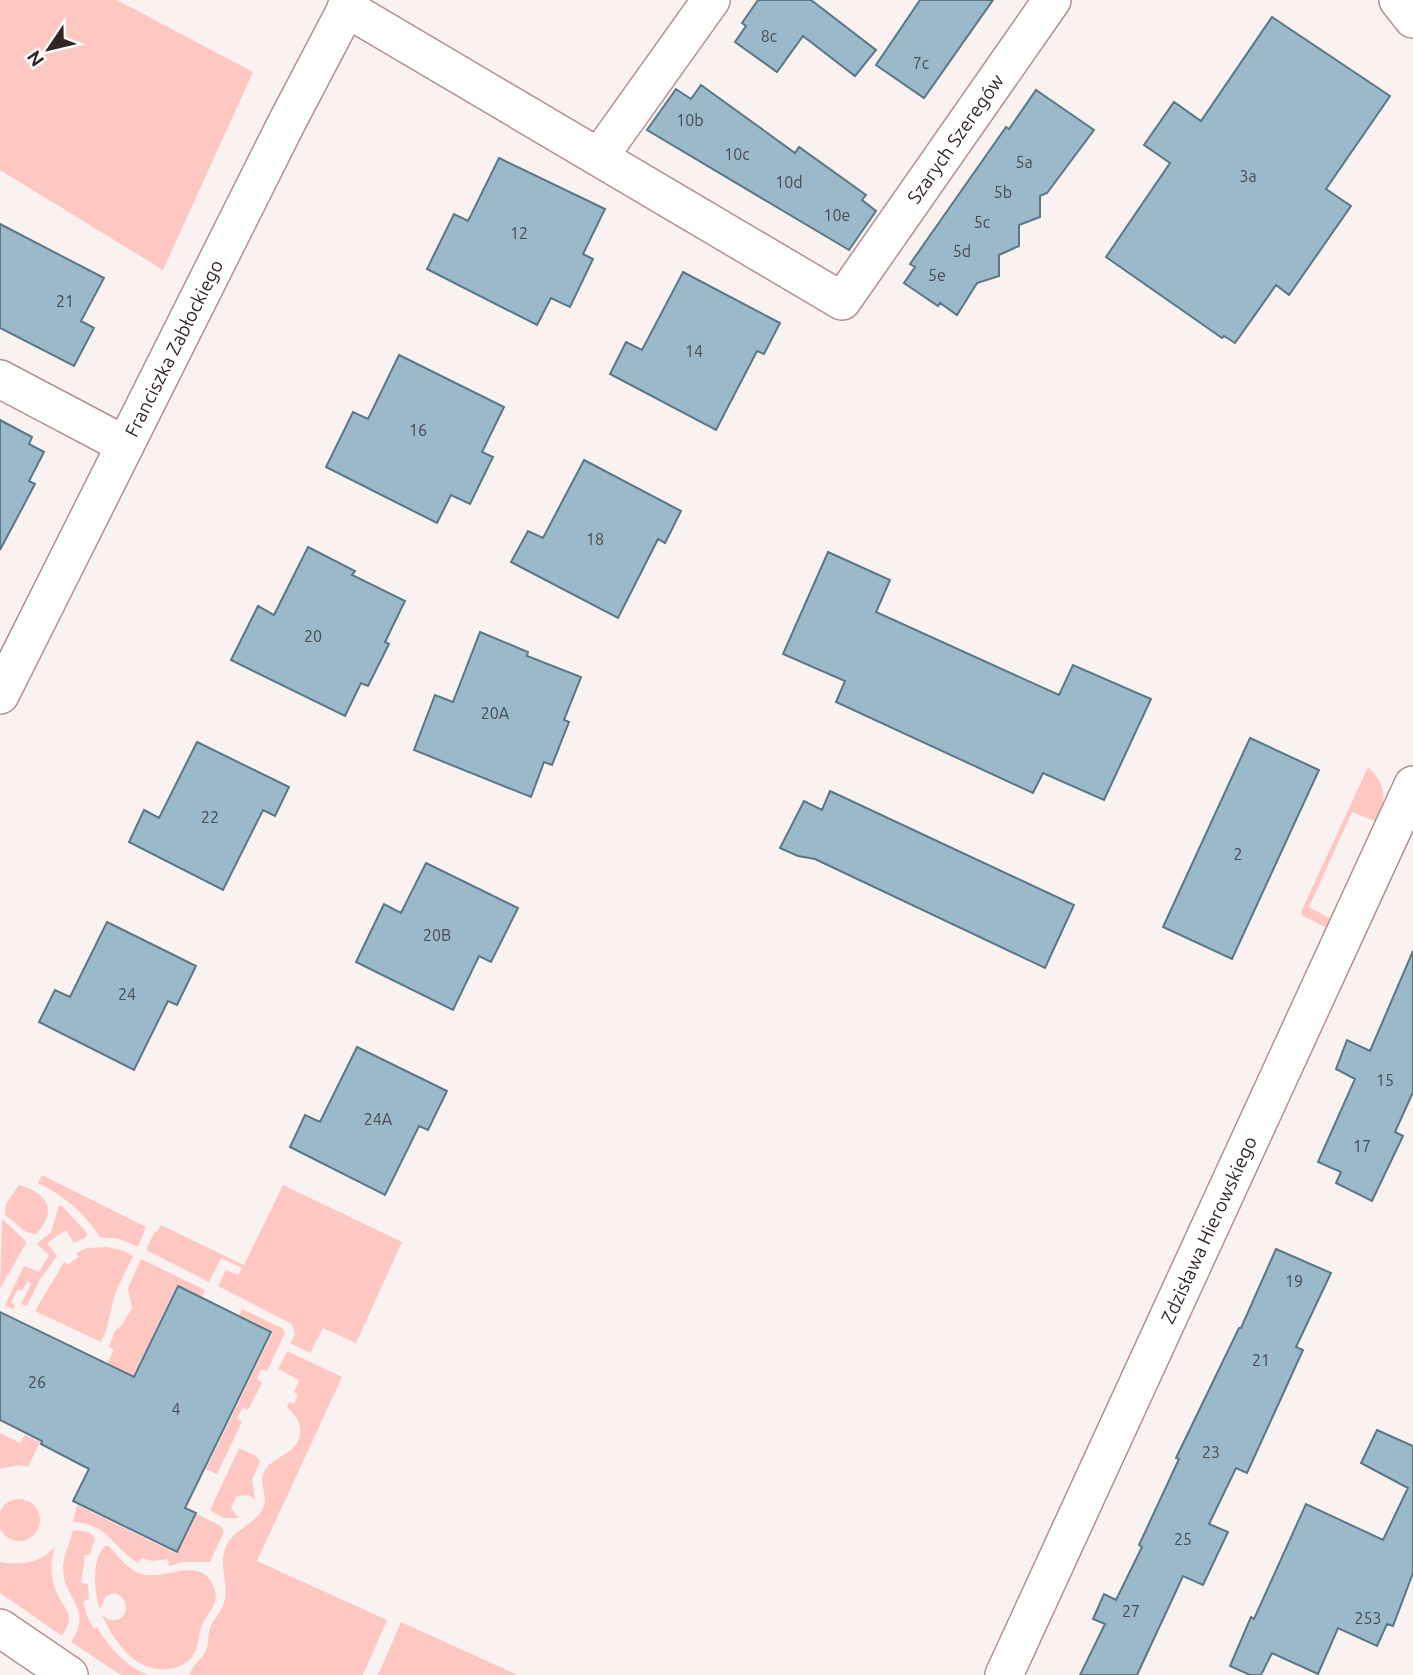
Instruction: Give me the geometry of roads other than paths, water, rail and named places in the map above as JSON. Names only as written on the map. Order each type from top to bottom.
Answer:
[{"type":"street","points":[[348,4],[599,157],[711,0]]},
{"type":"street","name":"Szarych Szeregów","points":[[599,157],[842,301],[1052,0]]},
{"type":"street","points":[[1398,0],[1413,19]]},
{"type":"street","name":"Franciszka Zabłockiego","points":[[0,695],[348,4]]},
{"type":"street","points":[[0,379],[125,445]]},
{"type":"street","name":"Zdzisława Hierowskiego","points":[[1004,1675],[1413,785]]},
{"type":"street","points":[[0,1629],[69,1675]]}]
